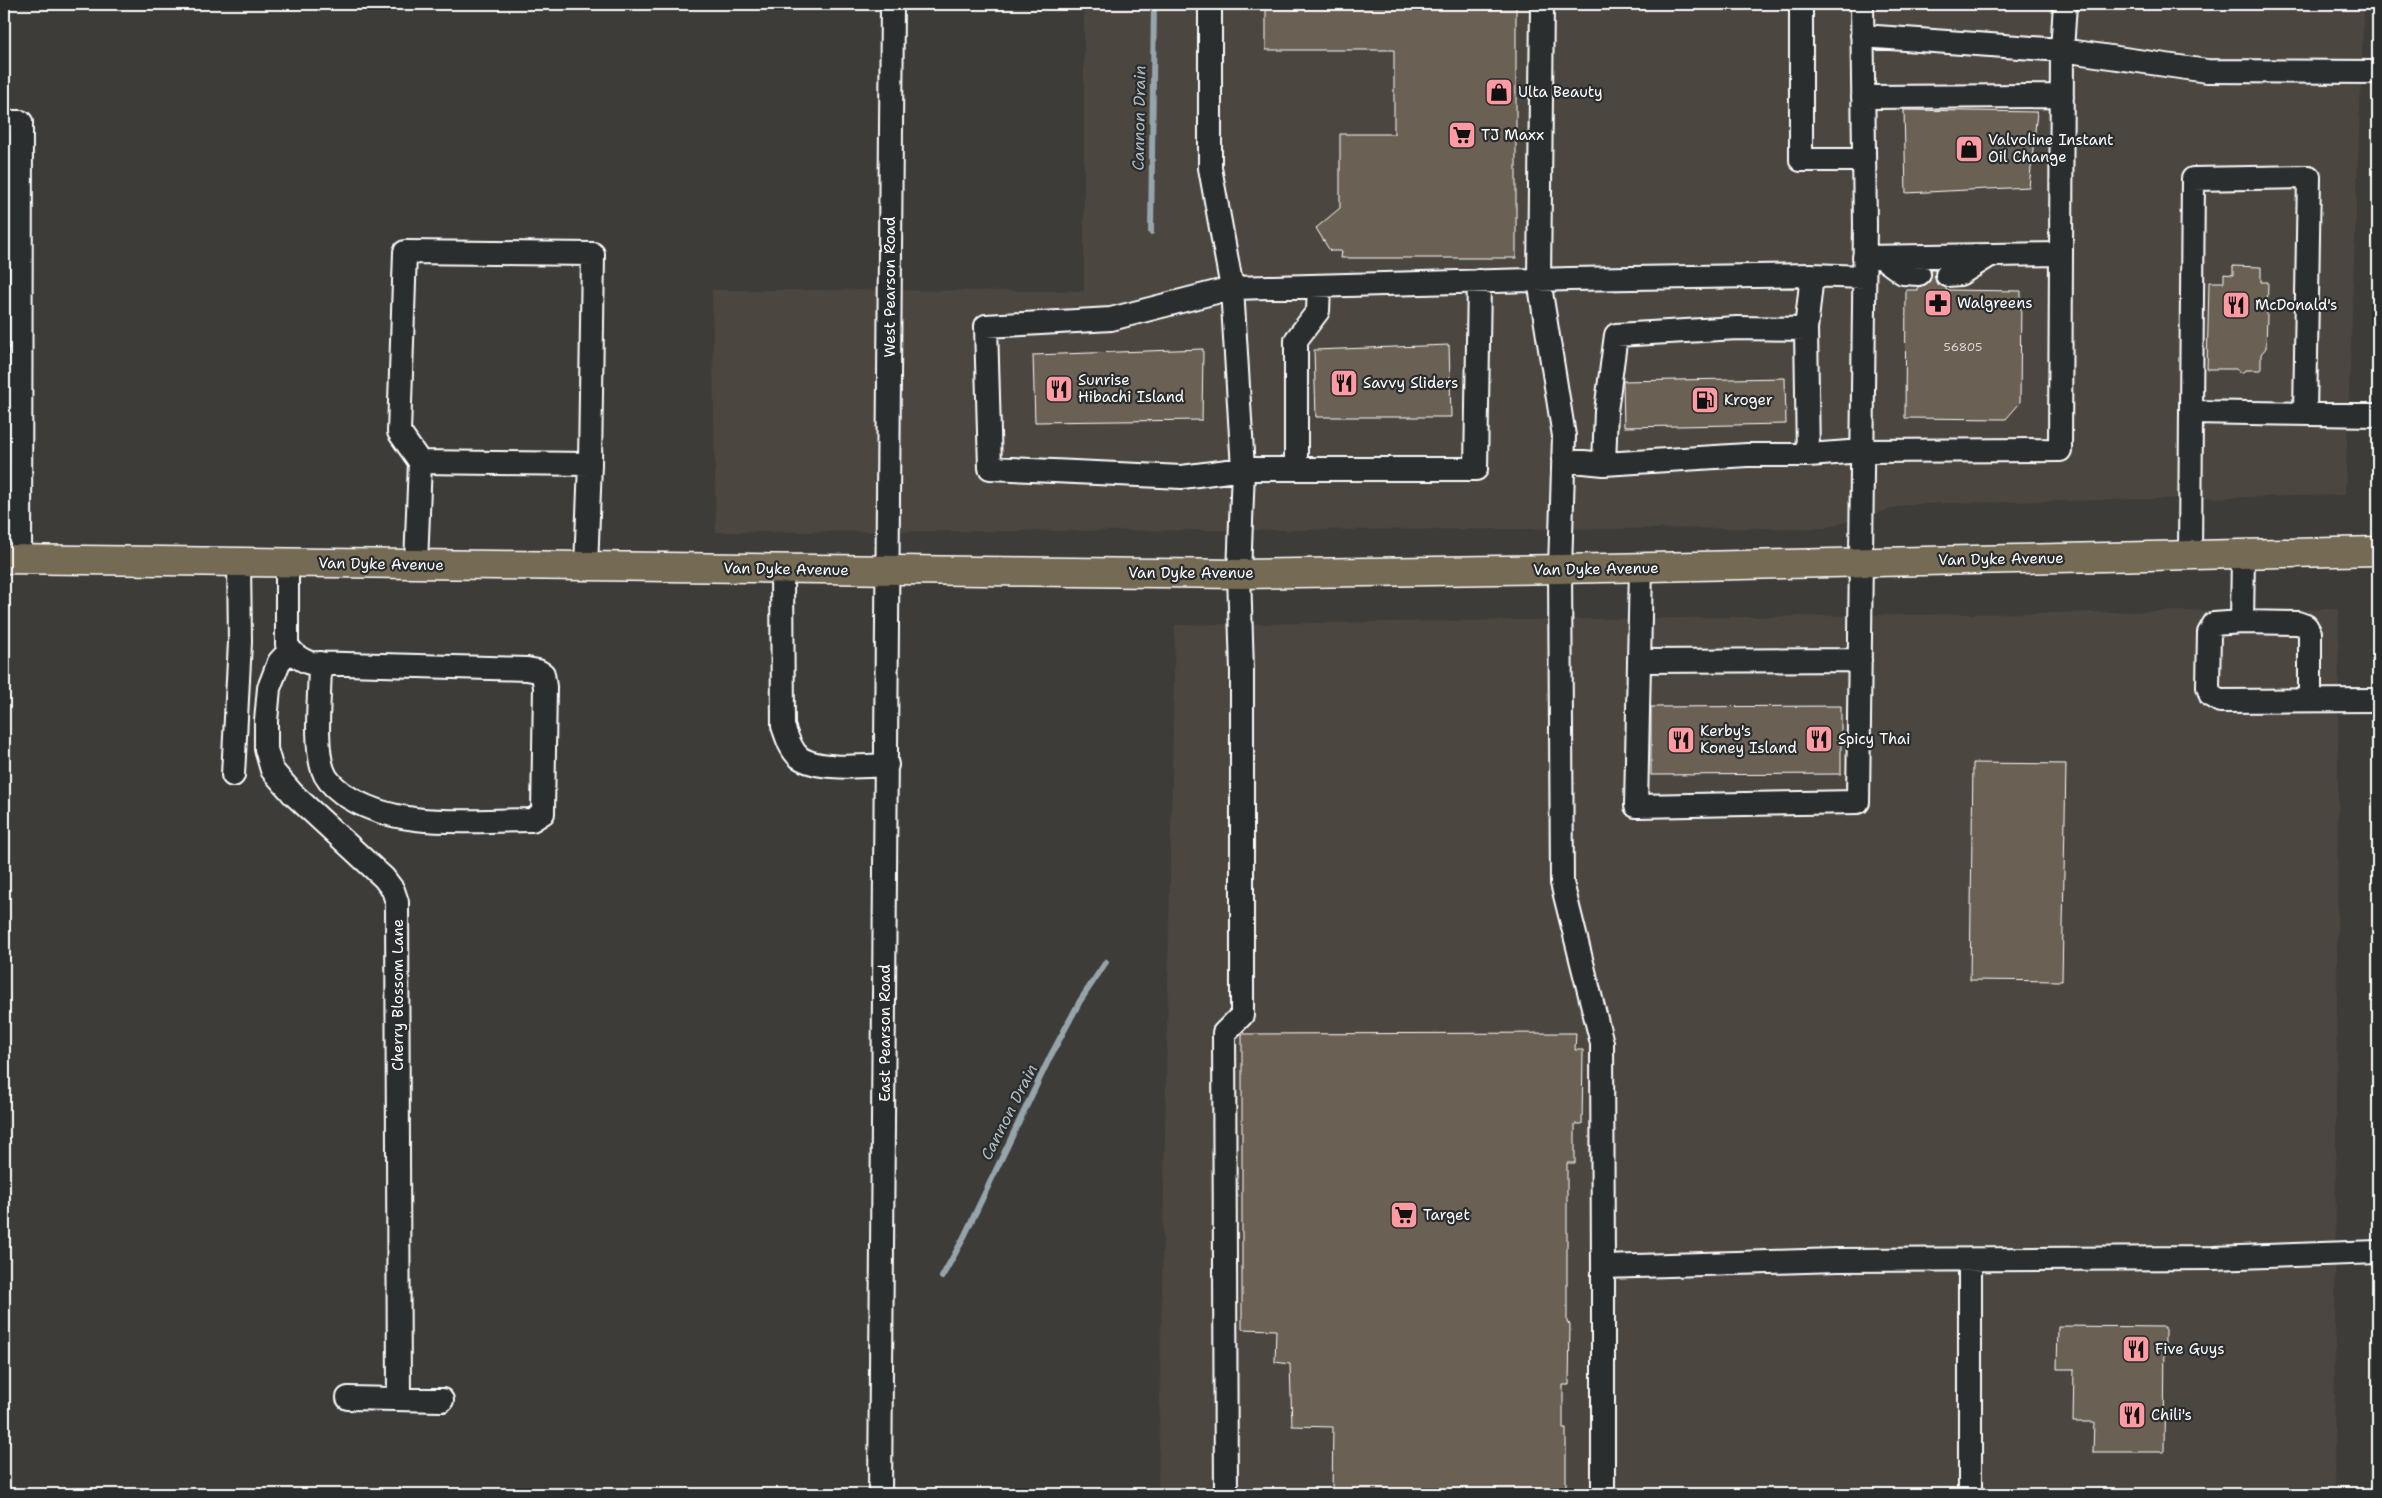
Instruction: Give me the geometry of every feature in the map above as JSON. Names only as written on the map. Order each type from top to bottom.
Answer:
[{"type":"main road","name":"Van Dyke Avenue","points":[[12,559],[1239,574],[1560,570],[2378,551]]},
{"type":"street","name":"West Pearson Road","points":[[888,571],[892,4]]},
{"type":"street","points":[[1210,4],[1210,168],[1232,288],[1243,469],[1239,574],[1242,671],[1242,1015],[1224,1033],[1226,1494]]},
{"type":"street","points":[[1542,4],[1539,280],[1564,436],[1560,570],[1562,883],[1602,1043],[1604,1268],[1603,1494]]},
{"type":"street","points":[[1801,4],[1801,160],[1863,160]]},
{"type":"street","points":[[1641,568],[1636,806],[1858,802],[1863,451],[1869,264],[1863,160],[1862,4]]},
{"type":"street","points":[[1564,460],[1604,464],[1747,455],[1808,455],[1863,451],[2060,450],[2062,50],[2065,4]]},
{"type":"street","points":[[1862,36],[2062,50],[2207,71],[2378,72]]},
{"type":"street","points":[[1863,97],[2062,96]]},
{"type":"street","points":[[4,122],[21,122],[12,281],[12,559]]},
{"type":"street","points":[[2190,555],[2193,179],[2309,178],[2305,414]]},
{"type":"street","points":[[416,564],[420,462],[399,432],[405,252],[593,254],[590,464],[586,567]]},
{"type":"street","points":[[1480,281],[1476,469],[1243,469],[1182,477],[990,468],[986,326],[1112,319],[1232,288],[1480,281],[1812,275],[1869,264],[1990,256],[2061,254]]},
{"type":"street","points":[[1947,275],[1960,274],[1990,256]]},
{"type":"street","points":[[1869,264],[1904,273],[1919,274]]},
{"type":"street","points":[[1808,455],[1806,329],[1812,275]]},
{"type":"street","points":[[1296,469],[1296,340],[1318,311],[1319,286]]},
{"type":"street","points":[[1604,464],[1606,411],[1616,334],[1737,328],[1806,329]]},
{"type":"street","points":[[2191,412],[2378,415]]},
{"type":"street","points":[[420,462],[590,464]]},
{"type":"street","points":[[2242,622],[2243,554]]},
{"type":"street","points":[[233,775],[240,642],[239,562]]},
{"type":"street","points":[[287,562],[287,645],[301,659],[320,664],[538,670],[543,674],[545,687],[543,813],[532,820],[415,819],[392,816],[354,801],[326,778],[322,769],[319,750],[320,664]]},
{"type":"street","points":[[782,569],[783,726],[790,744],[800,757],[814,762],[834,766],[887,765]]},
{"type":"street","name":"East Pearson Road","points":[[880,1494],[888,571]]},
{"type":"street","points":[[2310,700],[2310,633],[2306,626],[2298,623],[2242,622],[2214,624],[2209,633],[2208,687],[2211,696],[2220,700],[2310,700],[2378,700]]},
{"type":"street","name":"Cherry Blossom Lane","points":[[290,650],[279,662],[269,688],[266,749],[272,770],[293,794],[384,878],[393,890],[397,902],[399,1399]]},
{"type":"street","points":[[1639,661],[1860,660]]},
{"type":"street","points":[[1604,1268],[1838,1260],[2213,1258],[2378,1252]]},
{"type":"street","points":[[1970,1260],[1970,1494]]},
{"type":"street","points":[[348,1398],[442,1400]]},
{"type":"shaded area","points":[[1084,4],[2364,4],[2345,495],[1908,504],[1824,528],[716,532],[712,290],[1084,291]]},
{"type":"shaded area","points":[[2339,609],[2334,1494],[1158,1494],[1175,625]]},
{"type":"building","points":[[1266,4],[1516,4],[1516,258],[1341,258],[1342,251],[1330,251],[1316,228],[1340,208],[1340,134],[1394,134],[1394,50],[1266,50]]},
{"type":"building","name":"Valvoline Instant Oil Change","points":[[1904,110],[2037,112],[2029,187],[1906,193]]},
{"type":"building","points":[[2233,266],[2261,267],[2261,282],[2268,282],[2266,348],[2261,354],[2261,370],[2246,370],[2241,373],[2236,369],[2207,369],[2209,282],[2224,282],[2224,274],[2233,275]]},
{"type":"building","name":"Walgreens","points":[[1931,270],[1935,270],[1936,283],[1946,288],[1946,290],[2021,291],[2020,403],[2006,419],[1905,418],[1906,290],[1918,290],[1918,287],[1930,281]]},
{"type":"building","points":[[1449,345],[1451,417],[1316,417],[1314,350]]},
{"type":"building","points":[[1203,349],[1202,420],[1035,422],[1033,355]]},
{"type":"building","points":[[1785,378],[1786,424],[1624,427],[1623,381]]},
{"type":"building","points":[[1841,706],[1841,774],[1651,775],[1651,707]]},
{"type":"building","points":[[1973,763],[2066,764],[2062,981],[1970,980]]},
{"type":"building","name":"Target","points":[[1576,1033],[1575,1050],[1583,1050],[1582,1124],[1575,1124],[1575,1163],[1567,1163],[1567,1323],[1570,1324],[1569,1385],[1563,1385],[1563,1429],[1566,1429],[1566,1494],[1332,1494],[1333,1427],[1292,1426],[1290,1364],[1275,1362],[1276,1330],[1242,1329],[1242,1034]]},
{"type":"building","points":[[2058,1326],[2165,1327],[2164,1452],[2093,1452],[2094,1422],[2073,1422],[2074,1369],[2057,1369]]},
{"type":"waterway","name":"Cannon Drain","points":[[1151,232],[1154,4]]},
{"type":"waterway","name":"Cannon Drain","points":[[942,1277],[962,1241],[1050,1057],[1080,1001],[1106,962]]},
{"type":"place","name":"Ulta Beauty","points":[[1499,92]]},
{"type":"place","name":"TJ Maxx","points":[[1462,135]]},
{"type":"place","name":"Valvoline Instant Oil Change","points":[[1969,149]]},
{"type":"place","name":"Walgreens","points":[[1938,303]]},
{"type":"place","name":"McDonald's","points":[[2236,305]]},
{"type":"place","name":"Savvy Sliders","points":[[1344,383]]},
{"type":"place","name":"Sunrise Hibachi Island","points":[[1059,389]]},
{"type":"place","name":"Kroger","points":[[1705,400]]},
{"type":"place","name":"Spicy Thai","points":[[1819,739]]},
{"type":"place","name":"Kerby's Koney Island","points":[[1681,740]]},
{"type":"place","name":"Target","points":[[1404,1215]]},
{"type":"place","name":"Five Guys","points":[[2136,1349]]},
{"type":"place","name":"Chili's","points":[[2132,1415]]}]
